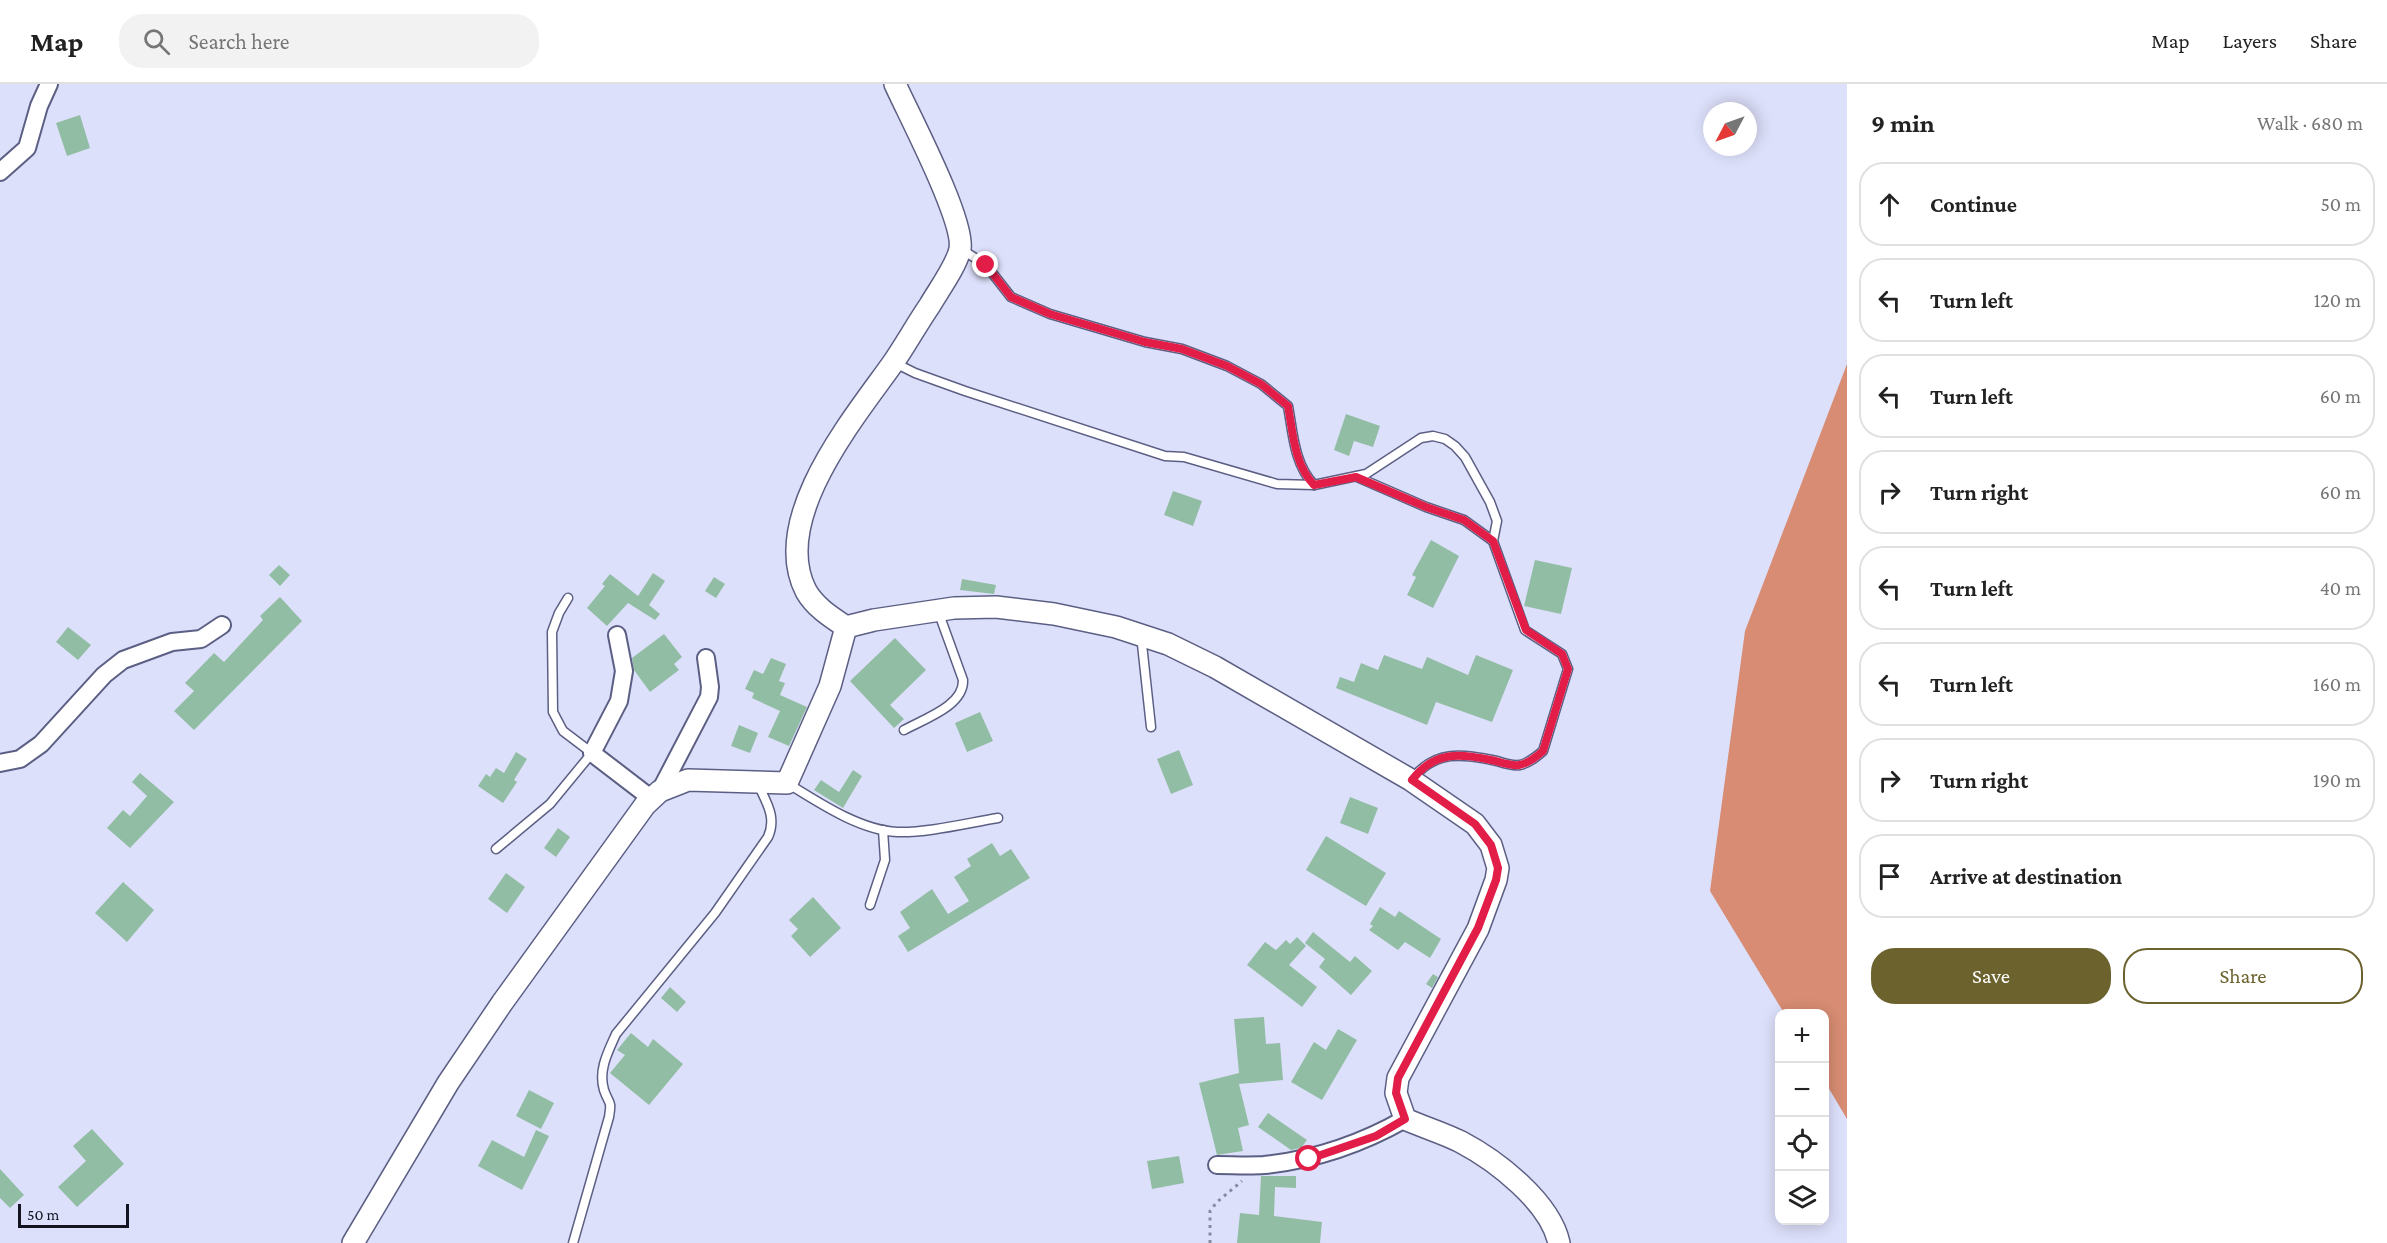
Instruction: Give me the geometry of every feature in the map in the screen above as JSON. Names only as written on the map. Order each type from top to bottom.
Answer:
[{"type":"street","points":[[0,172],[27,148],[48,84]]},
{"type":"street","points":[[896,84],[943,186],[956,224],[960,248],[945,280],[893,362],[828,456],[806,507],[797,537],[798,566],[806,591],[823,612],[846,627],[874,620],[954,608],[996,607],[1054,614],[1116,627],[1168,644],[1215,667],[1412,780],[1475,824],[1491,845],[1498,868],[1496,880],[1478,928],[1398,1078],[1396,1093],[1405,1119],[1461,1142],[1495,1164],[1530,1193],[1557,1232],[1559,1243]]},
{"type":"street","points":[[0,763],[20,759],[41,744],[104,675],[123,660],[172,642],[201,639],[222,625]]},
{"type":"street","points":[[656,795],[688,780],[787,783],[830,686],[846,627]]},
{"type":"street","points":[[617,635],[624,671],[619,701],[592,753],[656,795]]},
{"type":"street","points":[[353,1243],[448,1083],[635,818],[656,795],[709,697],[711,687],[706,658]]},
{"type":"street","points":[[1217,1165],[1261,1165],[1309,1159],[1376,1136],[1405,1119]]},
{"type":"lane","points":[[960,248],[986,265],[1011,297],[1050,314],[1107,332],[1182,349],[1227,366],[1261,384],[1288,406],[1297,456],[1304,472],[1314,485]]},
{"type":"lane","points":[[893,362],[915,373],[965,391],[1165,456],[1184,457],[1277,484],[1314,485],[1356,477],[1374,470],[1421,438],[1433,436],[1444,439],[1455,446],[1465,457],[1490,502],[1497,522],[1493,541],[1526,630],[1562,654],[1568,669],[1543,751],[1534,759],[1518,766],[1487,759],[1443,755],[1422,766],[1412,780]]},
{"type":"lane","points":[[1356,477],[1426,507],[1464,520],[1493,541]]},
{"type":"lane","points":[[496,849],[568,786],[592,753],[562,730],[553,712],[552,632],[568,598]]},
{"type":"lane","points":[[904,730],[952,703],[963,689],[963,680],[938,611]]},
{"type":"lane","points":[[1141,635],[1151,727]]},
{"type":"lane","points":[[573,1243],[609,1117],[611,1102],[604,1091],[602,1076],[606,1056],[616,1034],[715,913],[772,830],[771,814],[756,782]]},
{"type":"lane","points":[[787,783],[831,810],[883,830],[909,832],[998,818]]},
{"type":"lane","points":[[870,905],[885,860],[883,830]]},
{"type":"path","points":[[1210,1243],[1210,1211],[1216,1202],[1261,1165]]},
{"type":"shaded area","points":[[1847,364],[1847,1119],[1829,1089],[1829,1009],[1782,1009],[1710,891],[1745,631]]},
{"type":"building","points":[[80,115],[90,148],[67,156],[56,123]]},
{"type":"building","points":[[1346,414],[1380,426],[1373,447],[1354,441],[1349,456],[1334,450]]},
{"type":"building","points":[[1173,491],[1202,501],[1193,526],[1164,515]]},
{"type":"building","points":[[1431,540],[1459,556],[1433,608],[1407,595],[1416,577],[1412,575]]},
{"type":"building","points":[[1535,560],[1572,568],[1561,614],[1524,606]]},
{"type":"building","points":[[279,565],[290,575],[280,586],[269,575]]},
{"type":"building","points":[[653,573],[665,581],[649,605],[660,614],[655,620],[628,603],[607,626],[587,608],[605,586],[602,584],[610,574],[638,596]]},
{"type":"building","points":[[714,577],[725,584],[716,598],[705,591]]},
{"type":"building","points":[[962,579],[996,585],[994,594],[960,590]]},
{"type":"building","points":[[280,597],[302,621],[194,730],[174,711],[194,691],[185,683],[214,653],[224,662],[263,620],[260,616]]},
{"type":"building","points":[[68,627],[91,645],[78,660],[56,642]]},
{"type":"building","points":[[664,634],[682,657],[674,664],[679,670],[650,692],[634,670],[632,658]]},
{"type":"building","points":[[895,638],[926,670],[890,705],[904,719],[894,728],[850,681]]},
{"type":"building","points":[[1384,655],[1422,669],[1427,657],[1468,675],[1476,655],[1513,670],[1492,722],[1436,702],[1427,725],[1336,688],[1340,677],[1354,682],[1361,663],[1378,670]]},
{"type":"building","points":[[771,658],[786,664],[779,681],[785,683],[780,695],[807,707],[789,746],[768,737],[780,711],[752,698],[754,693],[745,689],[754,670],[763,674]]},
{"type":"building","points":[[980,712],[993,741],[967,752],[955,723]]},
{"type":"building","points":[[739,725],[758,733],[750,753],[731,746]]},
{"type":"building","points":[[1179,750],[1193,785],[1171,794],[1157,759]]},
{"type":"building","points":[[516,752],[527,759],[514,780],[517,782],[503,803],[478,786],[486,774],[490,777],[496,768],[504,773]]},
{"type":"building","points":[[853,770],[862,776],[843,808],[814,790],[821,780],[839,792]]},
{"type":"building","points":[[140,773],[174,802],[130,848],[107,828],[123,810],[130,816],[147,796],[132,782]]},
{"type":"building","points":[[1350,797],[1378,808],[1368,834],[1340,823]]},
{"type":"building","points":[[558,828],[570,837],[556,857],[544,848]]},
{"type":"building","points":[[1326,836],[1386,873],[1366,906],[1306,870]]},
{"type":"building","points":[[992,843],[1000,856],[1011,849],[1030,878],[908,952],[898,936],[910,928],[900,912],[932,889],[948,914],[969,901],[954,877],[971,866],[967,859]]},
{"type":"building","points":[[506,873],[525,887],[507,913],[488,899]]},
{"type":"building","points":[[123,882],[154,910],[127,942],[95,913]]},
{"type":"building","points":[[813,897],[841,928],[810,957],[791,936],[798,929],[789,920]]},
{"type":"building","points":[[1380,907],[1395,917],[1399,911],[1441,939],[1430,958],[1405,942],[1398,950],[1369,930],[1373,926],[1370,924]]},
{"type":"building","points":[[1313,932],[1350,962],[1355,956],[1372,971],[1351,995],[1319,967],[1325,959],[1305,943]]},
{"type":"building","points":[[1297,937],[1306,946],[1289,965],[1317,987],[1302,1007],[1247,965],[1265,942],[1276,950],[1286,940],[1290,944]]},
{"type":"building","points":[[1433,974],[1438,977],[1432,988],[1426,984]]},
{"type":"building","points":[[670,987],[686,1002],[677,1012],[661,998]]},
{"type":"building","points":[[1264,1017],[1266,1044],[1280,1043],[1283,1080],[1239,1084],[1249,1125],[1238,1128],[1243,1151],[1217,1155],[1199,1083],[1239,1073],[1234,1019]]},
{"type":"building","points":[[1338,1029],[1357,1040],[1322,1100],[1291,1082],[1314,1042],[1326,1050]]},
{"type":"building","points":[[631,1033],[648,1047],[653,1039],[683,1064],[649,1105],[610,1073],[625,1055],[617,1050]]},
{"type":"building","points":[[529,1090],[554,1103],[541,1129],[516,1116]]},
{"type":"building","points":[[1268,1113],[1307,1140],[1301,1148],[1291,1150],[1258,1127]]},
{"type":"building","points":[[92,1129],[124,1164],[77,1207],[58,1187],[86,1161],[73,1146]]},
{"type":"building","points":[[536,1130],[549,1136],[522,1190],[478,1166],[492,1140],[524,1157]]},
{"type":"building","points":[[1179,1156],[1184,1183],[1152,1189],[1147,1161]]},
{"type":"building","points":[[0,1169],[24,1195],[10,1208],[0,1198]]},
{"type":"building","points":[[1261,1176],[1296,1176],[1296,1188],[1275,1187],[1274,1216],[1322,1222],[1320,1243],[1237,1243],[1240,1213],[1259,1215]]},
{"type":"route","points":[[986,265],[1011,297],[1050,314],[1107,332],[1182,349],[1227,366],[1261,384],[1288,406],[1297,456],[1304,472],[1314,485],[1356,477],[1426,507],[1464,520],[1493,541],[1526,630],[1562,654],[1568,669],[1543,751],[1534,759],[1518,766],[1487,759],[1443,755],[1422,766],[1412,780],[1475,824],[1484,834],[1496,857],[1498,868],[1496,880],[1478,928],[1398,1078],[1396,1093],[1405,1119],[1376,1136],[1309,1159]]}]
